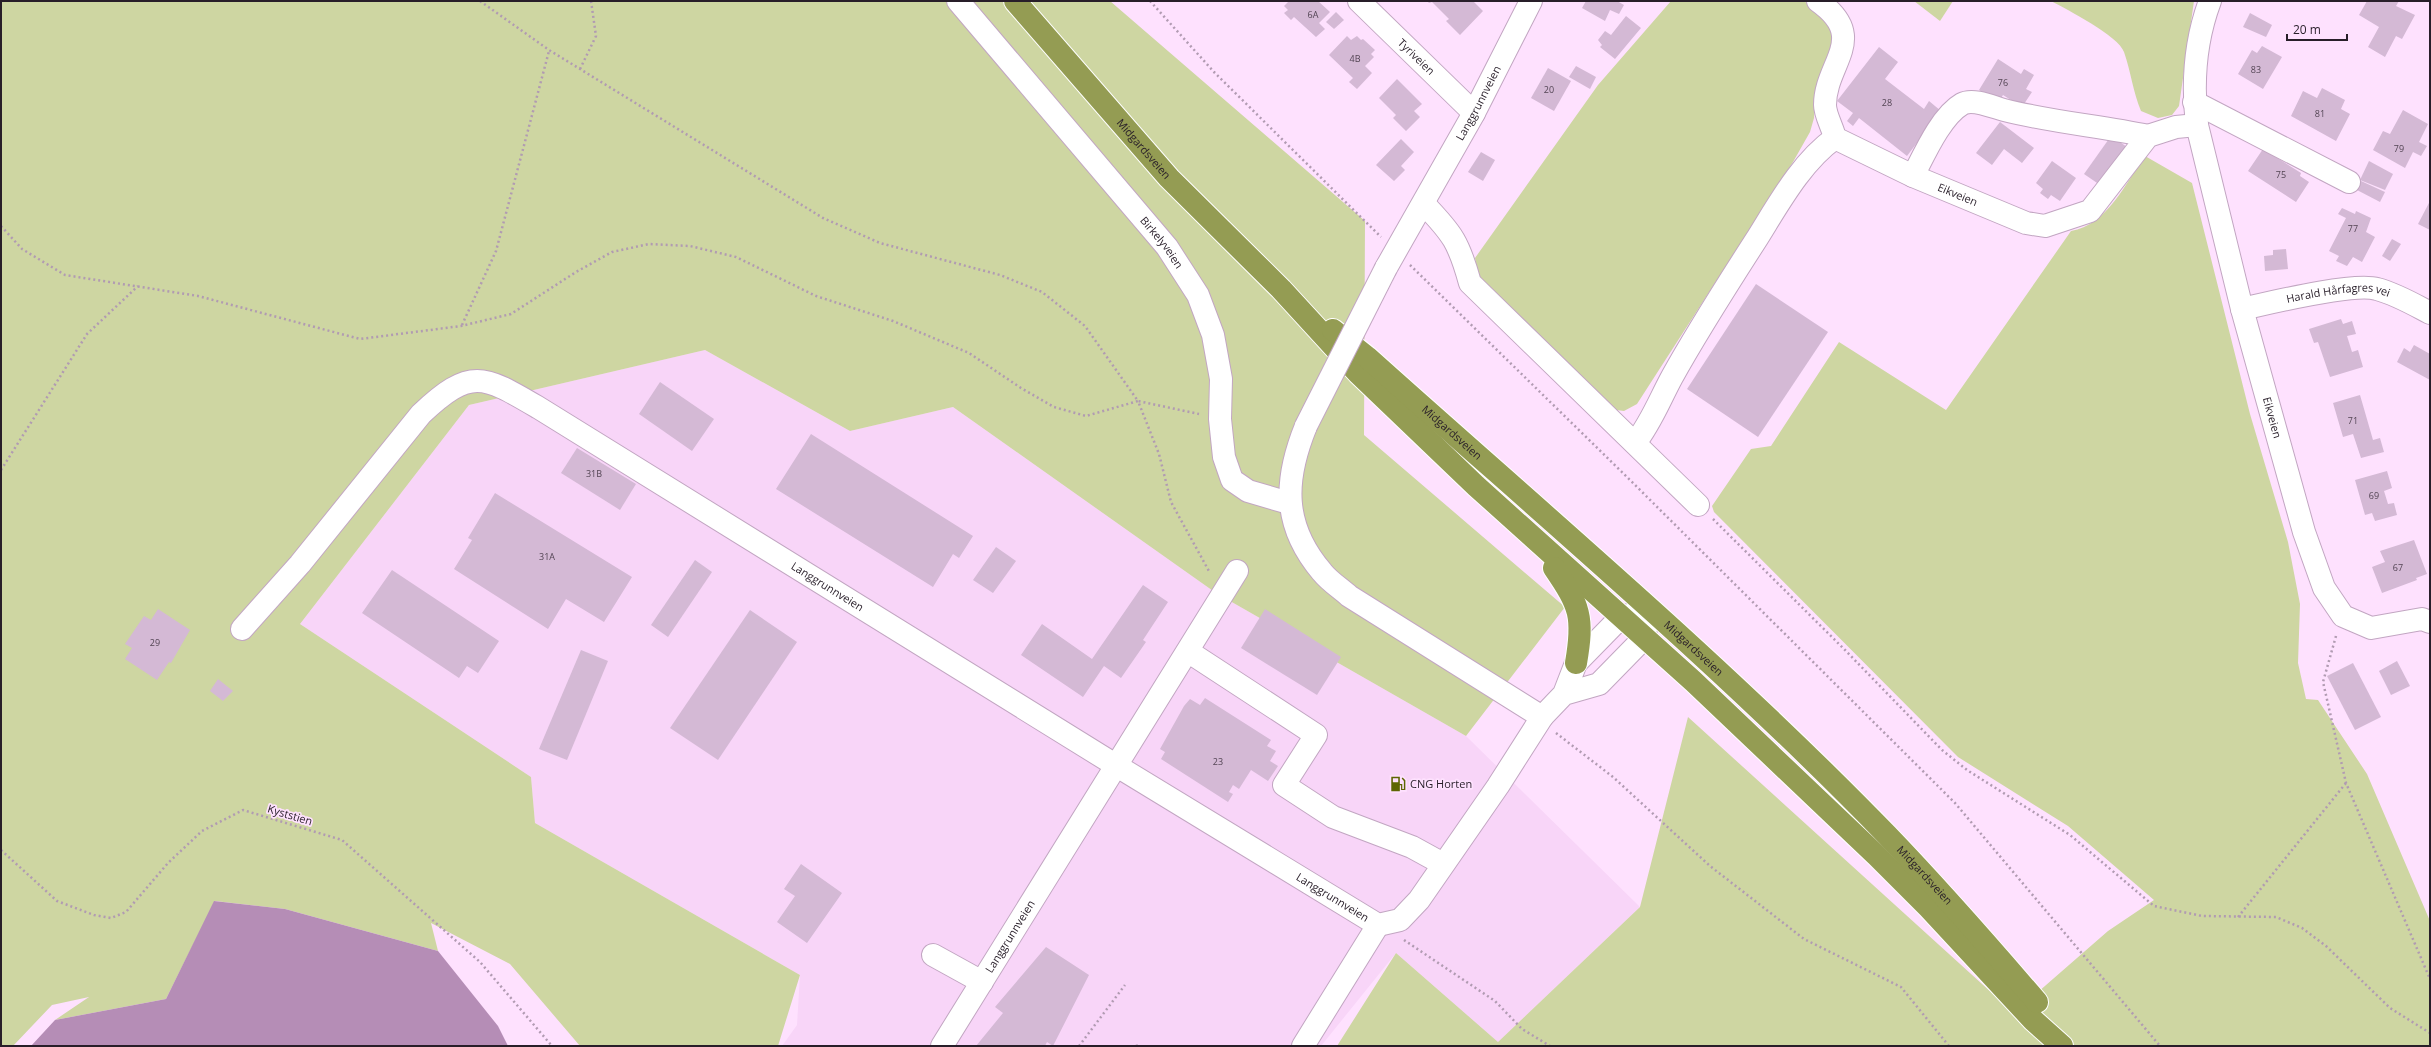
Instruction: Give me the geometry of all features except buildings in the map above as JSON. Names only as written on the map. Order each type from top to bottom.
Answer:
[{"type":"highway","name":"Midgardsveien","points":[[1015,1],[1169,178],[1281,289],[1358,373],[1537,542],[1622,617],[1876,855],[1929,908],[2033,1020],[2062,1046]]},
{"type":"highway","name":"Midgardsveien","points":[[1281,289],[1367,357],[1650,610],[1812,761],[1886,835],[1945,898],[2040,1006],[2066,1046]]},
{"type":"highway","points":[[1537,542],[1573,595],[1578,609],[1580,638],[1576,663]]},
{"type":"street","name":"Birkelyveien","points":[[958,1],[1166,247],[1198,295],[1215,342],[1221,379],[1220,419],[1224,458],[1232,480],[1248,491],[1289,503]]},
{"type":"street","name":"Tyriveien","points":[[1359,1],[1474,113]]},
{"type":"street","name":"Langgrunnveien","points":[[1289,503],[1291,475],[1297,449],[1306,426],[1391,260],[1424,204],[1474,113],[1532,1]]},
{"type":"street","points":[[1635,443],[1657,408],[1672,378],[1713,307],[1776,209],[1816,152],[1835,138],[1825,106],[1829,86],[1842,55],[1843,38],[1839,21],[1818,1]]},
{"type":"street","name":"Eikveien","points":[[2210,1],[2195,57],[2194,102],[2197,125],[2242,309],[2304,532],[2324,588],[2343,616]]},
{"type":"street","points":[[2194,102],[2349,182]]},
{"type":"street","points":[[1913,176],[1936,133],[1957,107],[1964,103],[1981,104],[2021,114],[2148,136],[2176,127],[2197,125]]},
{"type":"street","name":"Eikveien","points":[[1835,138],[1913,176],[2026,223],[2045,226],[2090,211],[2148,136]]},
{"type":"street","points":[[1424,204],[1449,230],[1462,253],[1470,283],[1698,505]]},
{"type":"street","name":"Harald Hårfagres vei","points":[[2242,309],[2282,300],[2366,288],[2376,288],[2394,295],[2430,313]]},
{"type":"street","name":"Langgrunnveien","points":[[242,629],[300,564],[417,419],[444,392],[461,382],[475,379],[490,382],[508,390],[539,408],[1117,766],[1378,925],[1400,920],[1419,900],[1498,786],[1542,717],[1564,694],[1576,663],[1622,617]]},
{"type":"street","points":[[1289,503],[1304,546],[1322,572],[1349,596],[1542,717]]},
{"type":"street","name":"Langgrunnveien","points":[[942,1046],[1189,652],[1237,571]]},
{"type":"street","points":[[1564,694],[1599,684],[1644,638],[1650,610],[1622,617]]},
{"type":"street","points":[[2343,616],[2370,628],[2422,619],[2430,622]]},
{"type":"street","points":[[1189,652],[1316,735],[1284,785],[1333,817],[1412,847],[1443,864]]},
{"type":"street","points":[[1303,1046],[1378,925]]},
{"type":"street","points":[[934,955],[982,982]]},
{"type":"path","points":[[480,1],[580,70],[823,218],[880,243],[1000,275],[1042,292],[1086,326],[1138,402],[1159,454],[1171,502],[1223,596]]},
{"type":"path","points":[[580,70],[596,36],[591,1]]},
{"type":"path","points":[[1150,1],[1214,72],[1391,260],[1627,477],[1956,802],[2160,1046]]},
{"type":"path","points":[[461,326],[496,251],[549,50]]},
{"type":"path","points":[[1,226],[22,248],[65,275],[198,296],[360,339],[461,326],[511,314],[576,272],[612,252],[649,244],[690,246],[736,257],[816,296],[893,321],[970,353],[1021,388],[1054,407],[1086,416],[1138,402],[1220,419]]},
{"type":"path","points":[[1,470],[88,334],[138,286]]},
{"type":"path","points":[[1698,505],[1845,650],[1942,750],[1967,770],[2070,835],[2154,906],[2202,916],[2276,917],[2302,928],[2326,946],[2390,1008],[2430,1033]]},
{"type":"path","points":[[2343,616],[2328,658],[2323,682],[2346,783],[2430,979]]},
{"type":"path","points":[[1542,717],[1559,737],[1613,777],[1710,866],[1804,939],[1901,986],[1949,1046]]},
{"type":"path","points":[[2238,917],[2346,783]]},
{"type":"path","name":"Kyststien","points":[[1,850],[57,901],[94,915],[111,918],[126,912],[168,863],[202,831],[243,810],[342,840],[480,962],[552,1046]]},
{"type":"path","points":[[1378,925],[1422,951],[1461,980],[1495,1001],[1522,1029],[1550,1046]]},
{"type":"path","points":[[1079,1046],[1125,985]]},
{"type":"shaded area","points":[[705,350],[850,431],[953,407],[1216,593],[1466,736],[1640,907],[1498,1042],[1396,953],[1321,1046],[782,1046],[797,1025],[800,975],[535,823],[531,777],[300,624],[469,405]]},
{"type":"shaded area","points":[[214,901],[285,909],[438,951],[498,1026],[508,1046],[31,1046],[55,1020],[166,999]]},
{"type":"green space","points":[[1,1],[1110,1],[1365,221],[1364,435],[1565,607],[1466,736],[1216,593],[953,407],[850,431],[705,350],[469,405],[300,624],[531,777],[535,823],[800,975],[778,1046],[580,1046],[510,964],[431,923],[438,951],[285,909],[215,901],[166,999],[55,1020],[89,997],[52,1005],[13,1046],[1,1046]]},
{"type":"green space","points":[[1671,1],[1804,1],[1825,16],[1838,41],[1815,97],[1814,118],[1810,132],[1793,162],[1637,404],[1624,411],[1616,410],[1482,282],[1477,270],[1475,258],[1598,85]]},
{"type":"green space","points":[[1914,1],[1953,1],[1940,21]]},
{"type":"green space","points":[[2051,1],[2194,1],[2179,106],[2172,115],[2158,118],[2141,111],[2124,52],[2120,46],[2113,38],[2103,31]]},
{"type":"green space","points":[[2145,156],[2192,183],[2250,414],[2288,542],[2300,604],[2298,663],[2306,699],[2318,700],[2367,774],[2430,921],[2430,1046],[1337,1046],[1396,953],[1498,1042],[1640,907],[1688,717],[2014,1013],[2108,931],[2154,900],[2068,826],[1958,757],[1714,512],[1712,506],[1751,449],[1771,446],[1839,342],[1946,410],[2071,231],[2084,227],[2095,221],[2105,212],[2114,202]]},
{"type":"place","name":"CNG Horten","points":[[1398,784]]}]
